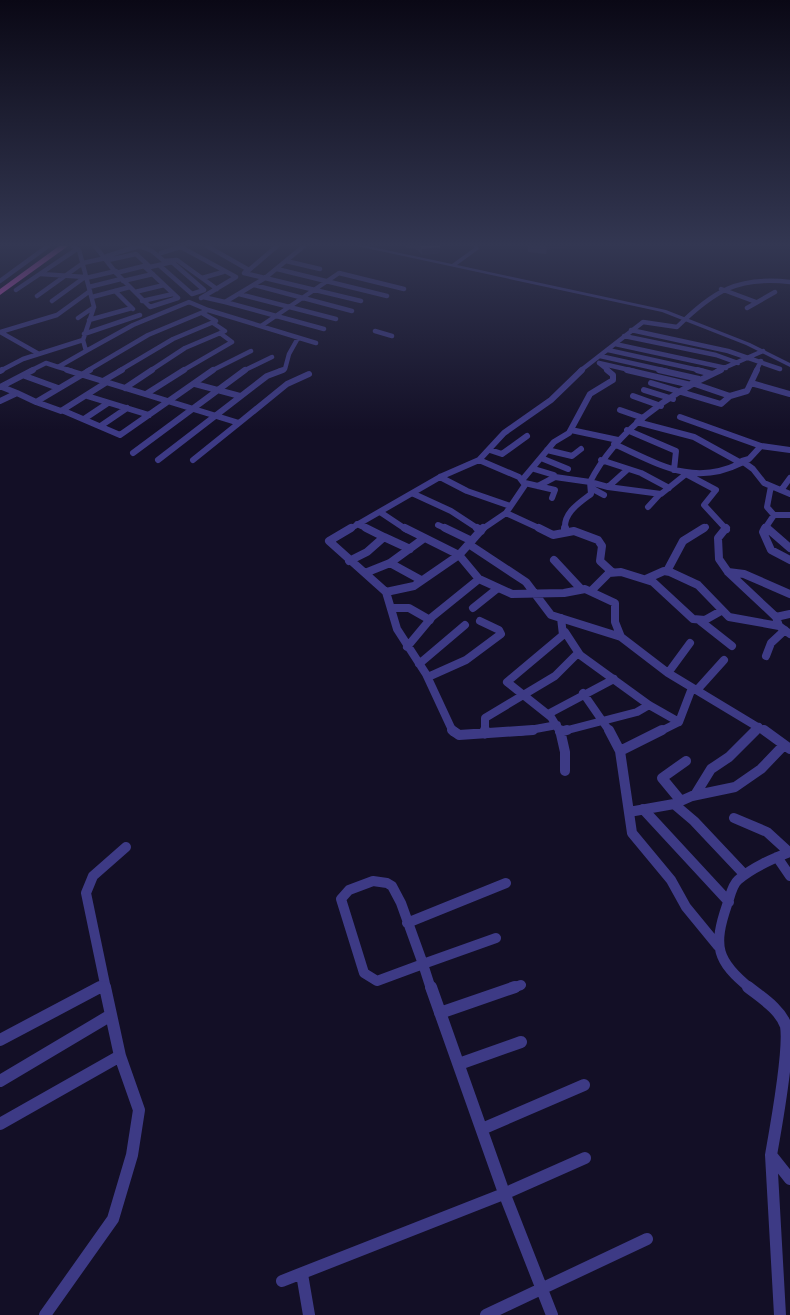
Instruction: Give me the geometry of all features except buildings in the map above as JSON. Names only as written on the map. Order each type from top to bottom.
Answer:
[{"type":"street","points":[[0,332],[57,314],[67,307]]},
{"type":"street","points":[[78,318],[93,307]]},
{"type":"street","points":[[86,351],[83,337],[94,307]]},
{"type":"street","points":[[58,367],[146,320],[179,307]]},
{"type":"street","points":[[198,307],[216,321],[213,323]]},
{"type":"street","points":[[244,307],[324,329]]},
{"type":"street","points":[[261,326],[288,307]]},
{"type":"street","points":[[290,307],[336,319]]},
{"type":"street","points":[[338,307],[352,311]]},
{"type":"street","points":[[647,307],[686,318],[757,354],[761,361],[780,369]]},
{"type":"street","points":[[677,327],[699,307]]},
{"type":"street","points":[[89,320],[132,308],[146,320]]},
{"type":"street","points":[[36,402],[148,335],[205,312],[316,343]]},
{"type":"street","points":[[0,371],[140,315]]},
{"type":"street","points":[[649,705],[637,712],[559,728],[459,735],[453,732],[428,677],[395,626],[386,592],[329,541],[440,477],[479,460],[504,433],[551,400],[643,322],[677,327]]},
{"type":"street","points":[[125,388],[185,348],[225,330],[213,323]]},
{"type":"street","points":[[64,411],[173,339],[213,323]]},
{"type":"street","points":[[677,327],[678,337]]},
{"type":"street","points":[[631,330],[757,354],[790,365]]},
{"type":"street","points":[[374,331],[392,335]]},
{"type":"street","points":[[0,332],[39,354]]},
{"type":"street","points":[[146,394],[232,341],[220,333]]},
{"type":"street","points":[[624,336],[716,355],[737,363]]},
{"type":"street","points":[[647,374],[668,337]]},
{"type":"street","points":[[158,460],[267,376],[287,367],[289,354],[298,338]]},
{"type":"street","points":[[615,344],[726,368]]},
{"type":"street","points":[[608,350],[712,374]]},
{"type":"street","points":[[1,387],[102,425],[120,435],[226,361],[251,351]]},
{"type":"street","points":[[213,352],[226,361]]},
{"type":"street","points":[[565,531],[564,525],[571,510],[589,495],[601,460],[627,430],[692,384],[757,354]]},
{"type":"street","points":[[133,453],[246,369],[272,357]]},
{"type":"street","points":[[597,360],[651,366],[701,379]]},
{"type":"street","points":[[597,360],[730,396]]},
{"type":"street","points":[[386,592],[414,586],[459,555],[487,524],[508,510],[524,481],[547,450],[572,430],[590,394],[613,380],[613,375],[597,360]]},
{"type":"street","points":[[651,383],[721,404],[730,396],[747,391],[761,361]]},
{"type":"street","points":[[1,387],[46,363],[239,423]]},
{"type":"street","points":[[193,460],[287,384],[309,374]]},
{"type":"street","points":[[25,376],[58,388]]},
{"type":"street","points":[[751,383],[790,394]]},
{"type":"street","points":[[195,384],[240,397]]},
{"type":"street","points":[[644,390],[673,399]]},
{"type":"street","points":[[0,401],[17,393]]},
{"type":"street","points":[[86,396],[149,415]]},
{"type":"street","points":[[632,396],[662,407]]},
{"type":"street","points":[[84,419],[108,403]]},
{"type":"street","points":[[102,425],[127,408]]},
{"type":"street","points":[[619,410],[640,420],[694,437],[718,453],[741,461],[771,486],[790,494]]},
{"type":"street","points":[[680,416],[761,446],[790,450]]},
{"type":"street","points":[[572,430],[616,442],[651,463],[686,474],[716,490],[704,505],[710,514],[726,526],[727,530],[718,538],[719,559],[728,572],[782,627]]},
{"type":"street","points":[[627,430],[676,451],[674,470]]},
{"type":"street","points":[[490,450],[502,454],[527,436]]},
{"type":"street","points":[[648,507],[686,474],[711,475],[738,465],[749,459],[761,446]]},
{"type":"street","points":[[547,450],[572,456],[581,449]]},
{"type":"street","points":[[541,458],[568,469]]},
{"type":"street","points":[[479,460],[524,481],[555,490],[552,498]]},
{"type":"street","points":[[601,460],[669,488]]},
{"type":"street","points":[[534,469],[554,475]]},
{"type":"street","points":[[608,487],[628,469]]},
{"type":"street","points":[[440,477],[552,534],[574,531],[602,543],[600,561],[611,572]]},
{"type":"street","points":[[538,485],[555,477],[659,495]]},
{"type":"street","points":[[782,489],[790,478]]},
{"type":"street","points":[[591,485],[604,495]]},
{"type":"street","points":[[771,486],[767,508],[774,515],[790,516]]},
{"type":"street","points":[[414,494],[446,509],[481,531]]},
{"type":"street","points":[[380,512],[423,539],[459,555],[479,579],[498,588],[520,596],[540,592],[592,590],[615,603],[615,622],[621,637]]},
{"type":"street","points":[[774,515],[762,532],[771,550],[790,560]]},
{"type":"street","points":[[357,524],[410,549]]},
{"type":"street","points":[[438,525],[471,543],[540,592],[551,615],[621,637],[668,673],[759,727],[787,747],[735,787],[629,812]]},
{"type":"street","points":[[646,579],[667,571],[683,541],[706,527]]},
{"type":"street","points":[[765,527],[790,548]]},
{"type":"street","points":[[349,561],[367,552],[384,537]]},
{"type":"street","points":[[365,573],[390,563],[423,539]]},
{"type":"street","points":[[554,560],[581,589]]},
{"type":"street","points":[[390,563],[421,580]]},
{"type":"street","points":[[667,571],[698,585],[721,611],[733,618],[782,627]]},
{"type":"street","points":[[592,590],[611,572],[626,572],[646,579],[656,584],[688,616],[699,620],[732,646]]},
{"type":"street","points":[[728,572],[744,574],[790,594]]},
{"type":"street","points":[[407,647],[430,620],[479,579]]},
{"type":"street","points":[[473,608],[498,588]]},
{"type":"street","points":[[391,608],[409,608],[430,620]]},
{"type":"street","points":[[699,620],[721,611]]},
{"type":"street","points":[[766,656],[771,643],[790,614]]},
{"type":"street","points":[[561,618],[560,624],[578,653],[649,705],[679,722]]},
{"type":"street","points":[[428,677],[466,660],[501,634],[499,630],[481,621]]},
{"type":"street","points":[[419,664],[437,654],[449,637],[465,625]]},
{"type":"street","points":[[565,632],[508,679],[510,685],[550,713],[559,728],[566,753],[565,771]]},
{"type":"street","points":[[668,673],[690,643]]},
{"type":"street","points":[[485,734],[485,718],[558,674],[578,653]]},
{"type":"street","points":[[620,751],[679,722],[685,697],[724,660]]},
{"type":"street","points":[[550,713],[583,693],[614,679]]},
{"type":"street","points":[[583,693],[604,720],[620,751],[635,837],[671,880],[687,907],[718,946],[728,970],[781,1012],[789,1031],[788,1071],[771,1155],[780,1315]]},
{"type":"street","points":[[695,795],[711,769],[729,757],[759,727]]},
{"type":"street","points":[[686,761],[662,778],[678,802],[744,874]]},
{"type":"street","points":[[643,809],[729,902]]},
{"type":"street","points":[[718,946],[735,882],[744,874],[790,852],[767,832],[734,818]]},
{"type":"street","points":[[46,1315],[113,1219],[132,1155],[139,1110],[120,1056],[90,917],[83,898],[85,888],[97,872],[126,847]]},
{"type":"street","points":[[777,857],[790,876]]},
{"type":"street","points":[[496,938],[423,966],[377,981],[364,973],[341,899],[343,892],[379,881],[388,882],[394,888],[423,966],[459,1064],[541,1289],[552,1315]]},
{"type":"street","points":[[407,923],[506,883]]},
{"type":"street","points":[[0,1040],[104,985]]},
{"type":"street","points":[[440,1013],[521,985]]},
{"type":"street","points":[[0,1081],[111,1015]]},
{"type":"street","points":[[459,1064],[521,1042]]},
{"type":"street","points":[[0,1124],[120,1056]]},
{"type":"street","points":[[482,1129],[584,1085]]},
{"type":"street","points":[[771,1155],[790,1179]]},
{"type":"street","points":[[282,1281],[506,1193],[584,1158]]},
{"type":"street","points":[[486,1315],[647,1239]]},
{"type":"street","points":[[302,1274],[310,1315]]}]
